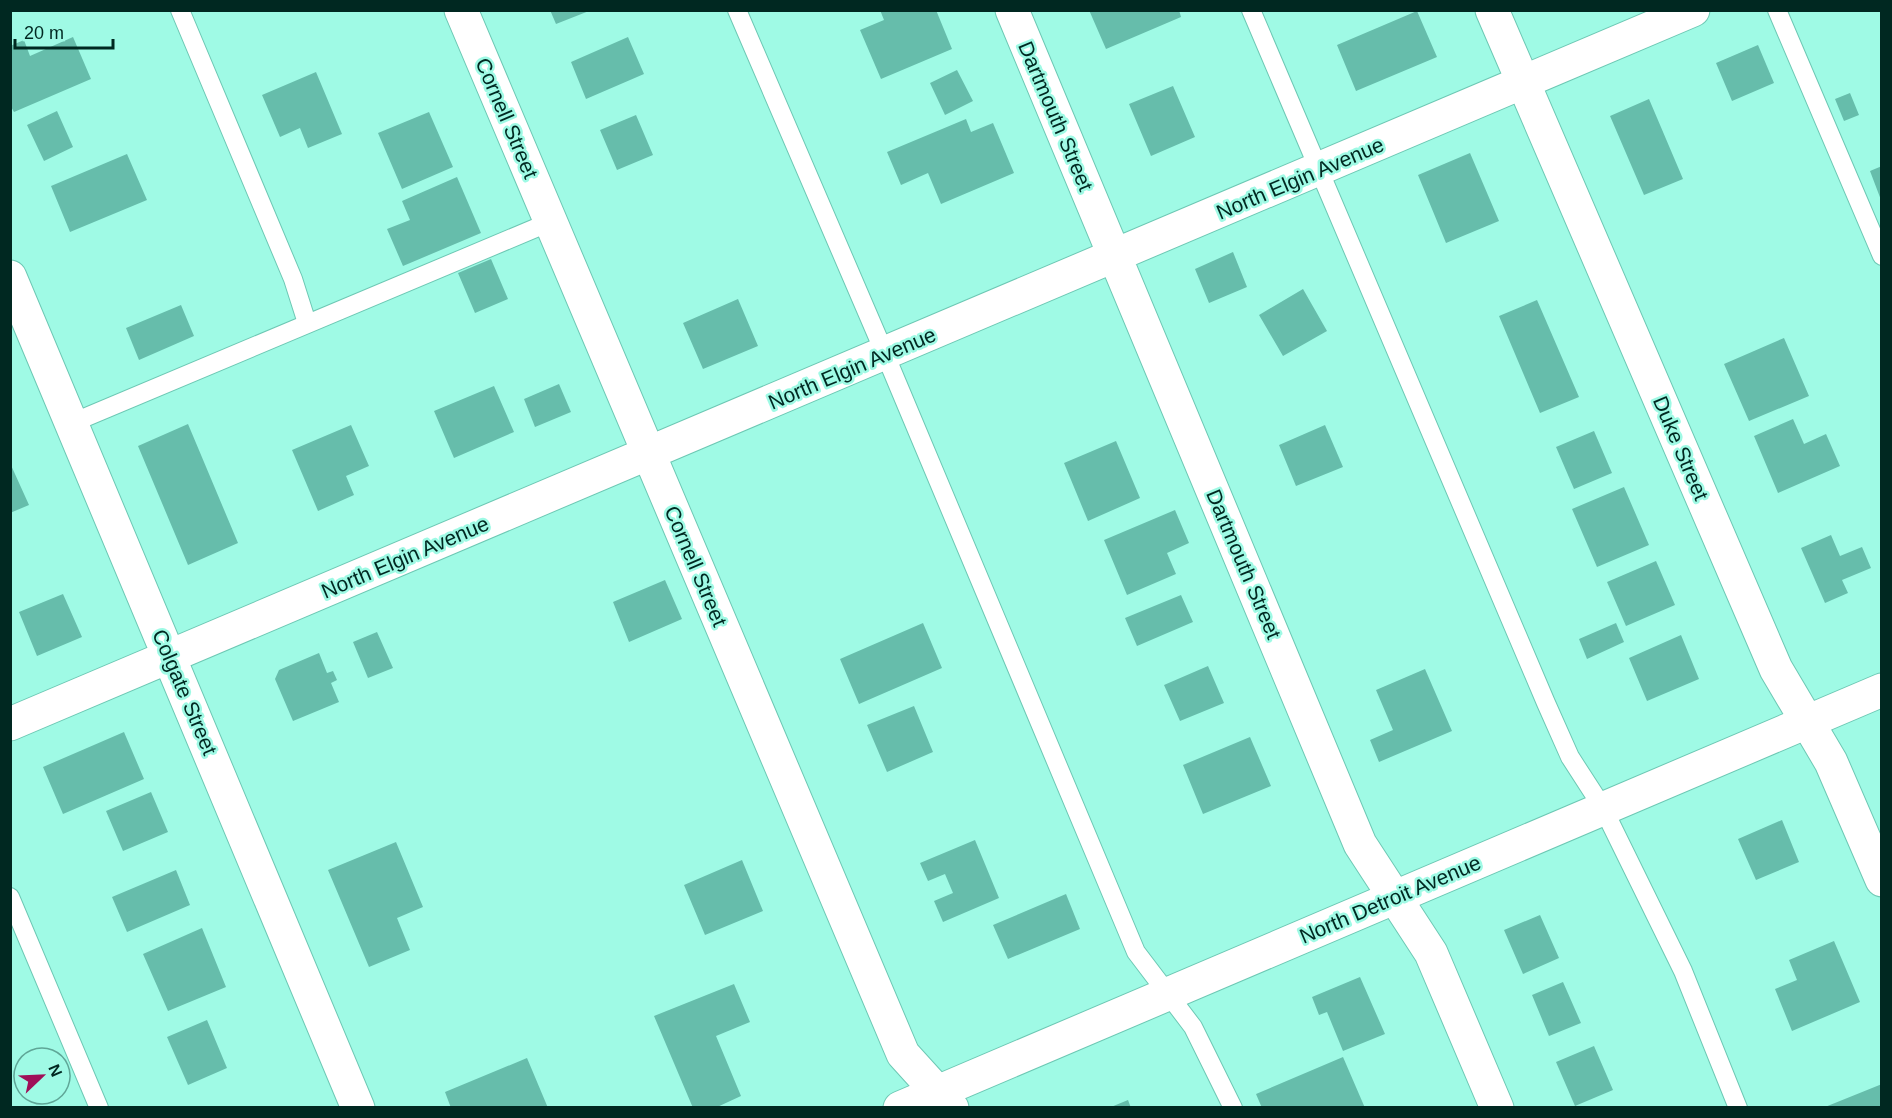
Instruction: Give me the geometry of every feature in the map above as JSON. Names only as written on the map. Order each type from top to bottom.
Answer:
[{"type":"street","name":"Cornell Street","points":[[461,10],[903,1054],[945,1100]]},
{"type":"street","name":"Dartmouth Street","points":[[1012,10],[1360,844],[1431,953],[1497,1107]]},
{"type":"street","name":"Duke Street","points":[[1492,10],[1776,669],[1831,762],[1881,880]]},
{"type":"street","name":"North Elgin Avenue","points":[[10,724],[1116,257],[1693,10]]},
{"type":"street","name":"Colgate Street","points":[[10,277],[358,1107]]},
{"type":"street","name":"North Detroit Avenue","points":[[900,1107],[945,1100],[1167,993],[1881,690]]},
{"type":"lane","points":[[180,10],[293,279],[307,322]]},
{"type":"lane","points":[[737,10],[885,354],[1136,952],[1193,1027],[1233,1107]]},
{"type":"lane","points":[[1251,10],[1546,703],[1570,757],[1603,808],[1683,972],[1738,1107]]},
{"type":"lane","points":[[1777,10],[1881,256]]},
{"type":"lane","points":[[72,423],[307,322],[550,222]]},
{"type":"lane","points":[[10,897],[99,1107]]},
{"type":"building","points":[[550,10],[589,10],[589,11],[556,24]]},
{"type":"building","points":[[880,10],[936,10],[952,49],[881,79],[860,30],[884,20]]},
{"type":"building","points":[[1089,10],[1179,10],[1181,17],[1106,49]]},
{"type":"building","points":[[1417,11],[1437,57],[1356,91],[1337,45]]},
{"type":"building","points":[[73,37],[91,79],[14,112],[10,105],[10,46],[24,40],[30,56]]},
{"type":"building","points":[[628,37],[644,74],[586,99],[571,62]]},
{"type":"building","points":[[1758,45],[1774,83],[1732,101],[1716,63]]},
{"type":"building","points":[[957,70],[973,101],[945,115],[930,83]]},
{"type":"building","points":[[316,72],[342,134],[308,148],[300,128],[280,137],[262,95]]},
{"type":"building","points":[[1173,86],[1195,137],[1151,156],[1129,104]]},
{"type":"building","points":[[1850,93],[1859,115],[1844,121],[1835,99]]},
{"type":"building","points":[[1649,99],[1683,179],[1644,195],[1610,116]]},
{"type":"building","points":[[57,111],[73,147],[44,161],[27,125]]},
{"type":"building","points":[[429,112],[453,167],[402,189],[378,133]]},
{"type":"building","points":[[636,115],[653,155],[617,170],[600,130]]},
{"type":"building","points":[[966,119],[971,132],[993,123],[1014,173],[941,204],[928,173],[901,185],[887,152]]},
{"type":"building","points":[[1470,153],[1499,221],[1446,243],[1418,175]]},
{"type":"building","points":[[127,154],[147,200],[70,232],[51,186]]},
{"type":"building","points":[[1882,166],[1882,200],[1881,200],[1870,171]]},
{"type":"building","points":[[457,177],[481,233],[403,266],[387,229],[410,220],[402,201]]},
{"type":"building","points":[[1233,252],[1247,287],[1209,303],[1195,269]]},
{"type":"building","points":[[491,259],[508,299],[475,313],[458,273]]},
{"type":"building","points":[[1303,289],[1327,331],[1283,356],[1259,315]]},
{"type":"building","points":[[738,299],[758,346],[703,369],[683,323]]},
{"type":"building","points":[[1537,300],[1579,397],[1540,413],[1499,316]]},
{"type":"building","points":[[181,305],[194,336],[139,360],[126,328]]},
{"type":"building","points":[[1784,338],[1809,396],[1749,421],[1724,364]]},
{"type":"building","points":[[559,384],[571,412],[535,427],[524,399]]},
{"type":"building","points":[[494,386],[514,432],[454,458],[434,411]]},
{"type":"building","points":[[1793,419],[1804,444],[1826,434],[1840,466],[1778,493],[1754,436]]},
{"type":"building","points":[[188,424],[238,543],[188,565],[138,446]]},
{"type":"building","points":[[351,425],[369,466],[346,476],[354,495],[318,511],[292,450]]},
{"type":"building","points":[[1325,425],[1343,467],[1296,486],[1279,445]]},
{"type":"building","points":[[1594,431],[1612,473],[1574,489],[1556,447]]},
{"type":"building","points":[[1116,441],[1140,498],[1088,521],[1064,463]]},
{"type":"building","points":[[10,463],[29,505],[10,513]]},
{"type":"building","points":[[1624,487],[1649,545],[1597,567],[1572,509]]},
{"type":"building","points":[[1175,510],[1189,543],[1167,553],[1176,574],[1127,595],[1104,540]]},
{"type":"building","points":[[1831,535],[1840,556],[1862,547],[1871,568],[1842,580],[1848,593],[1825,603],[1801,548]]},
{"type":"building","points":[[1656,561],[1675,605],[1626,626],[1607,582]]},
{"type":"building","points":[[665,580],[682,619],[629,642],[613,602]]},
{"type":"building","points":[[63,594],[82,637],[37,656],[19,612]]},
{"type":"building","points":[[1181,595],[1193,622],[1137,646],[1125,618]]},
{"type":"building","points":[[923,623],[942,668],[859,704],[840,659]]},
{"type":"building","points":[[1616,623],[1624,642],[1587,659],[1579,639]]},
{"type":"building","points":[[377,632],[393,668],[368,678],[353,642]]},
{"type":"building","points":[[1681,635],[1699,679],[1647,701],[1629,658]]},
{"type":"building","points":[[319,653],[327,673],[333,671],[337,680],[331,683],[339,702],[293,721],[275,679],[279,670]]},
{"type":"building","points":[[1208,666],[1224,703],[1180,721],[1164,685]]},
{"type":"building","points":[[1425,669],[1452,731],[1379,762],[1370,740],[1393,730],[1376,690]]},
{"type":"building","points":[[914,706],[933,752],[887,772],[867,725]]},
{"type":"building","points":[[124,732],[144,779],[63,814],[43,767]]},
{"type":"building","points":[[1250,737],[1271,786],[1203,814],[1183,765]]},
{"type":"building","points":[[151,792],[168,832],[123,851],[106,811]]},
{"type":"building","points":[[1782,820],[1799,862],[1756,880],[1738,839]]},
{"type":"building","points":[[975,840],[999,898],[943,922],[934,901],[953,893],[945,874],[928,881],[920,863]]},
{"type":"building","points":[[396,842],[423,907],[397,918],[410,950],[369,967],[328,870]]},
{"type":"building","points":[[742,860],[763,911],[705,935],[684,885]]},
{"type":"building","points":[[176,870],[190,905],[127,932],[112,897]]},
{"type":"building","points":[[1066,894],[1080,929],[1008,959],[993,925]]},
{"type":"building","points":[[1540,915],[1559,958],[1523,974],[1504,930]]},
{"type":"building","points":[[202,928],[226,987],[168,1011],[143,954]]},
{"type":"building","points":[[1834,941],[1860,1002],[1792,1031],[1775,989],[1797,980],[1789,960]]},
{"type":"building","points":[[1360,977],[1385,1034],[1343,1051],[1327,1012],[1319,1015],[1312,997]]},
{"type":"building","points":[[1563,982],[1581,1023],[1549,1036],[1532,995]]},
{"type":"building","points":[[734,984],[750,1022],[716,1036],[741,1096],[715,1108],[693,1108],[654,1016]]},
{"type":"building","points":[[207,1020],[227,1068],[188,1085],[167,1037]]},
{"type":"building","points":[[1594,1046],[1613,1090],[1575,1106],[1556,1062]]},
{"type":"building","points":[[1343,1057],[1365,1108],[1262,1108],[1256,1094]]},
{"type":"building","points":[[527,1058],[548,1108],[451,1108],[445,1092]]},
{"type":"building","points":[[1882,1084],[1882,1108],[1825,1108],[1825,1107]]},
{"type":"building","points":[[1128,1100],[1131,1108],[1111,1108],[1111,1107]]}]
